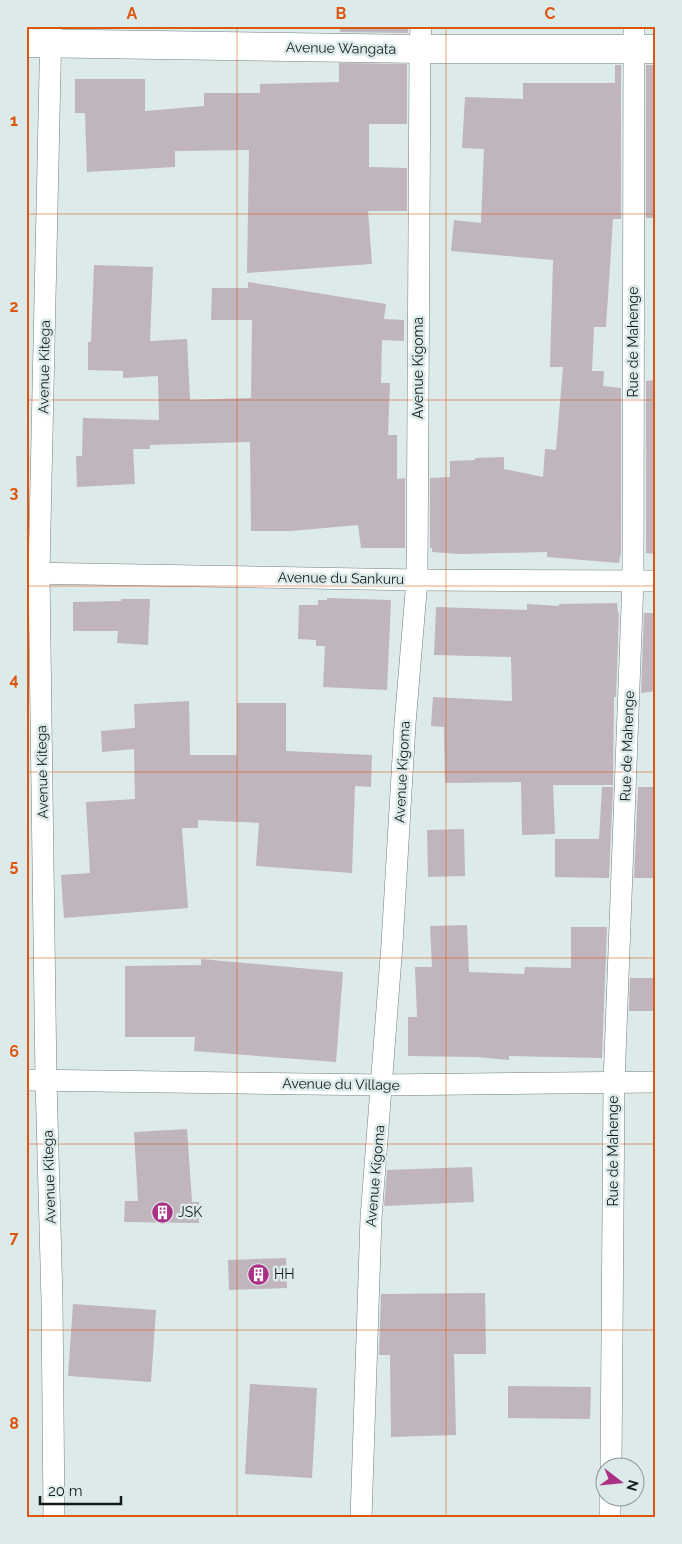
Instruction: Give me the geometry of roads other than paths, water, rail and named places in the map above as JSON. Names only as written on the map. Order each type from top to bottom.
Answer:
[{"type":"street","name":"Avenue Wangata","points":[[43,37],[421,38],[641,42]]},
{"type":"street","name":"Avenue Kitega","points":[[43,37],[33,572],[36,1080],[52,1300],[54,1518]]},
{"type":"street","name":"Avenue Kigoma","points":[[361,1518],[371,1218],[382,1085],[404,724],[417,580],[421,38]]},
{"type":"street","name":"Rue de Mahenge","points":[[611,1456],[614,1083],[633,580],[641,42]]},
{"type":"street","name":"Avenue du Sankuru","points":[[33,572],[417,580],[656,581]]},
{"type":"street","name":"Avenue du Village","points":[[36,1080],[382,1085],[656,1082]]},
{"type":"place","name":"JSK","points":[[162,1212]]},
{"type":"place","name":"HH","points":[[258,1274]]}]
